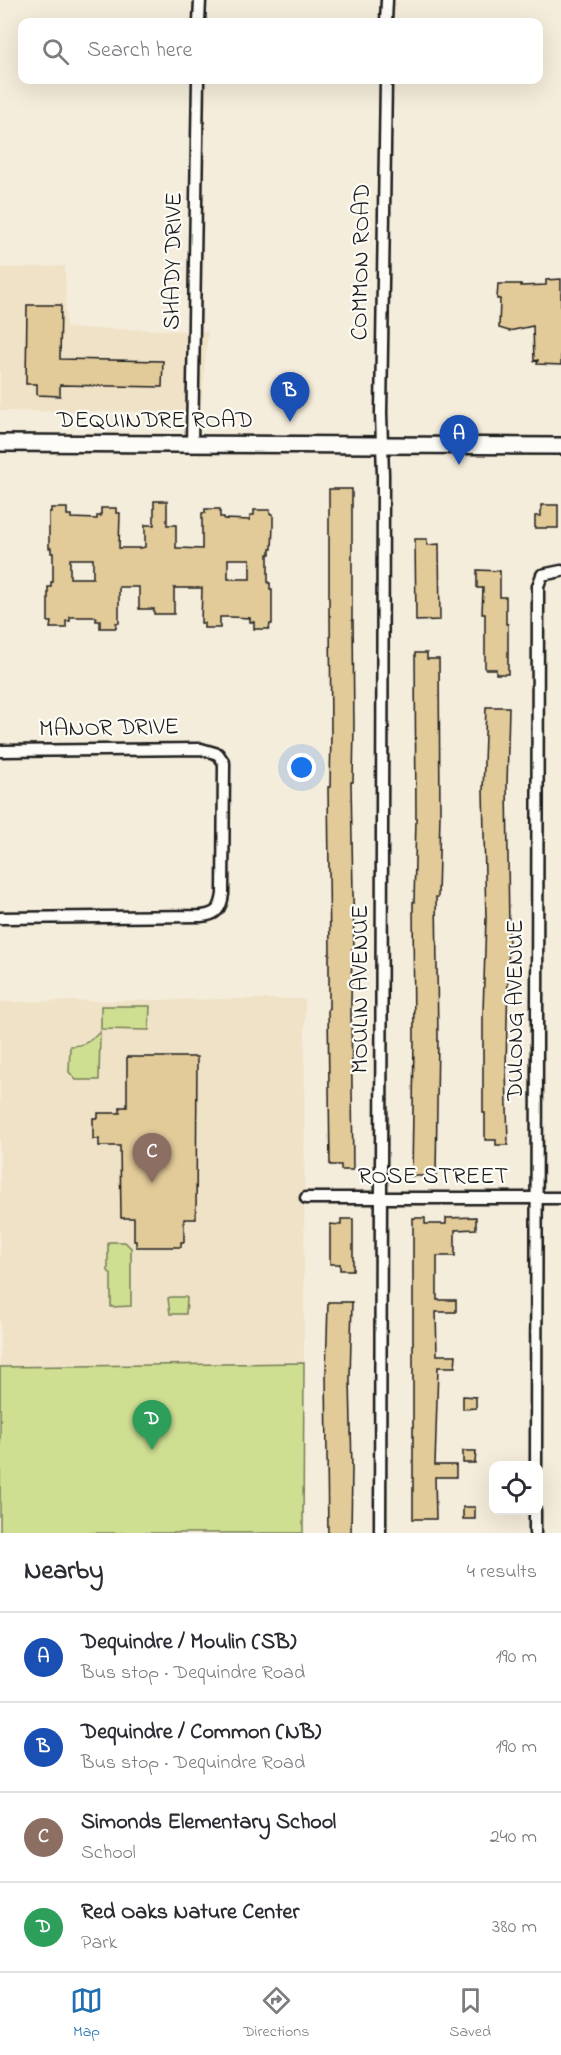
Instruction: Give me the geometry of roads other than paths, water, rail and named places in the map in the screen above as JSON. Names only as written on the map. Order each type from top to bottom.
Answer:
[{"type":"main road","name":"DEQUINDRE ROAD","points":[[0,443],[561,446]]},
{"type":"street","points":[[199,18],[200,0]]},
{"type":"street","points":[[387,0],[387,18]]},
{"type":"street","name":"SHADY DRIVE","points":[[192,444],[198,84]]},
{"type":"street","name":"COMMON ROAD","points":[[383,445],[381,413],[386,84]]},
{"type":"street","name":"MOULIN AVENUE","points":[[380,1533],[383,445]]},
{"type":"street","name":"DULONG AVENUE","points":[[536,1461],[538,586],[542,574],[561,571]]},
{"type":"street","name":"MANOR DRIVE","points":[[0,752],[201,749],[218,754],[224,763],[223,894],[217,911],[213,914],[0,918]]},
{"type":"street","name":"ROSE STREET","points":[[306,1198],[561,1198]]},
{"type":"street","points":[[535,1533],[536,1515]]},
{"type":"place","name":"Dequindre / Common (NB)","points":[[290,422]]},
{"type":"place","name":"Dequindre / Moulin (SB)","points":[[459,465]]},
{"type":"place","name":"Simonds Elementary School","points":[[152,1183]]},
{"type":"place","name":"Red Oaks Nature Center","points":[[152,1450]]}]
